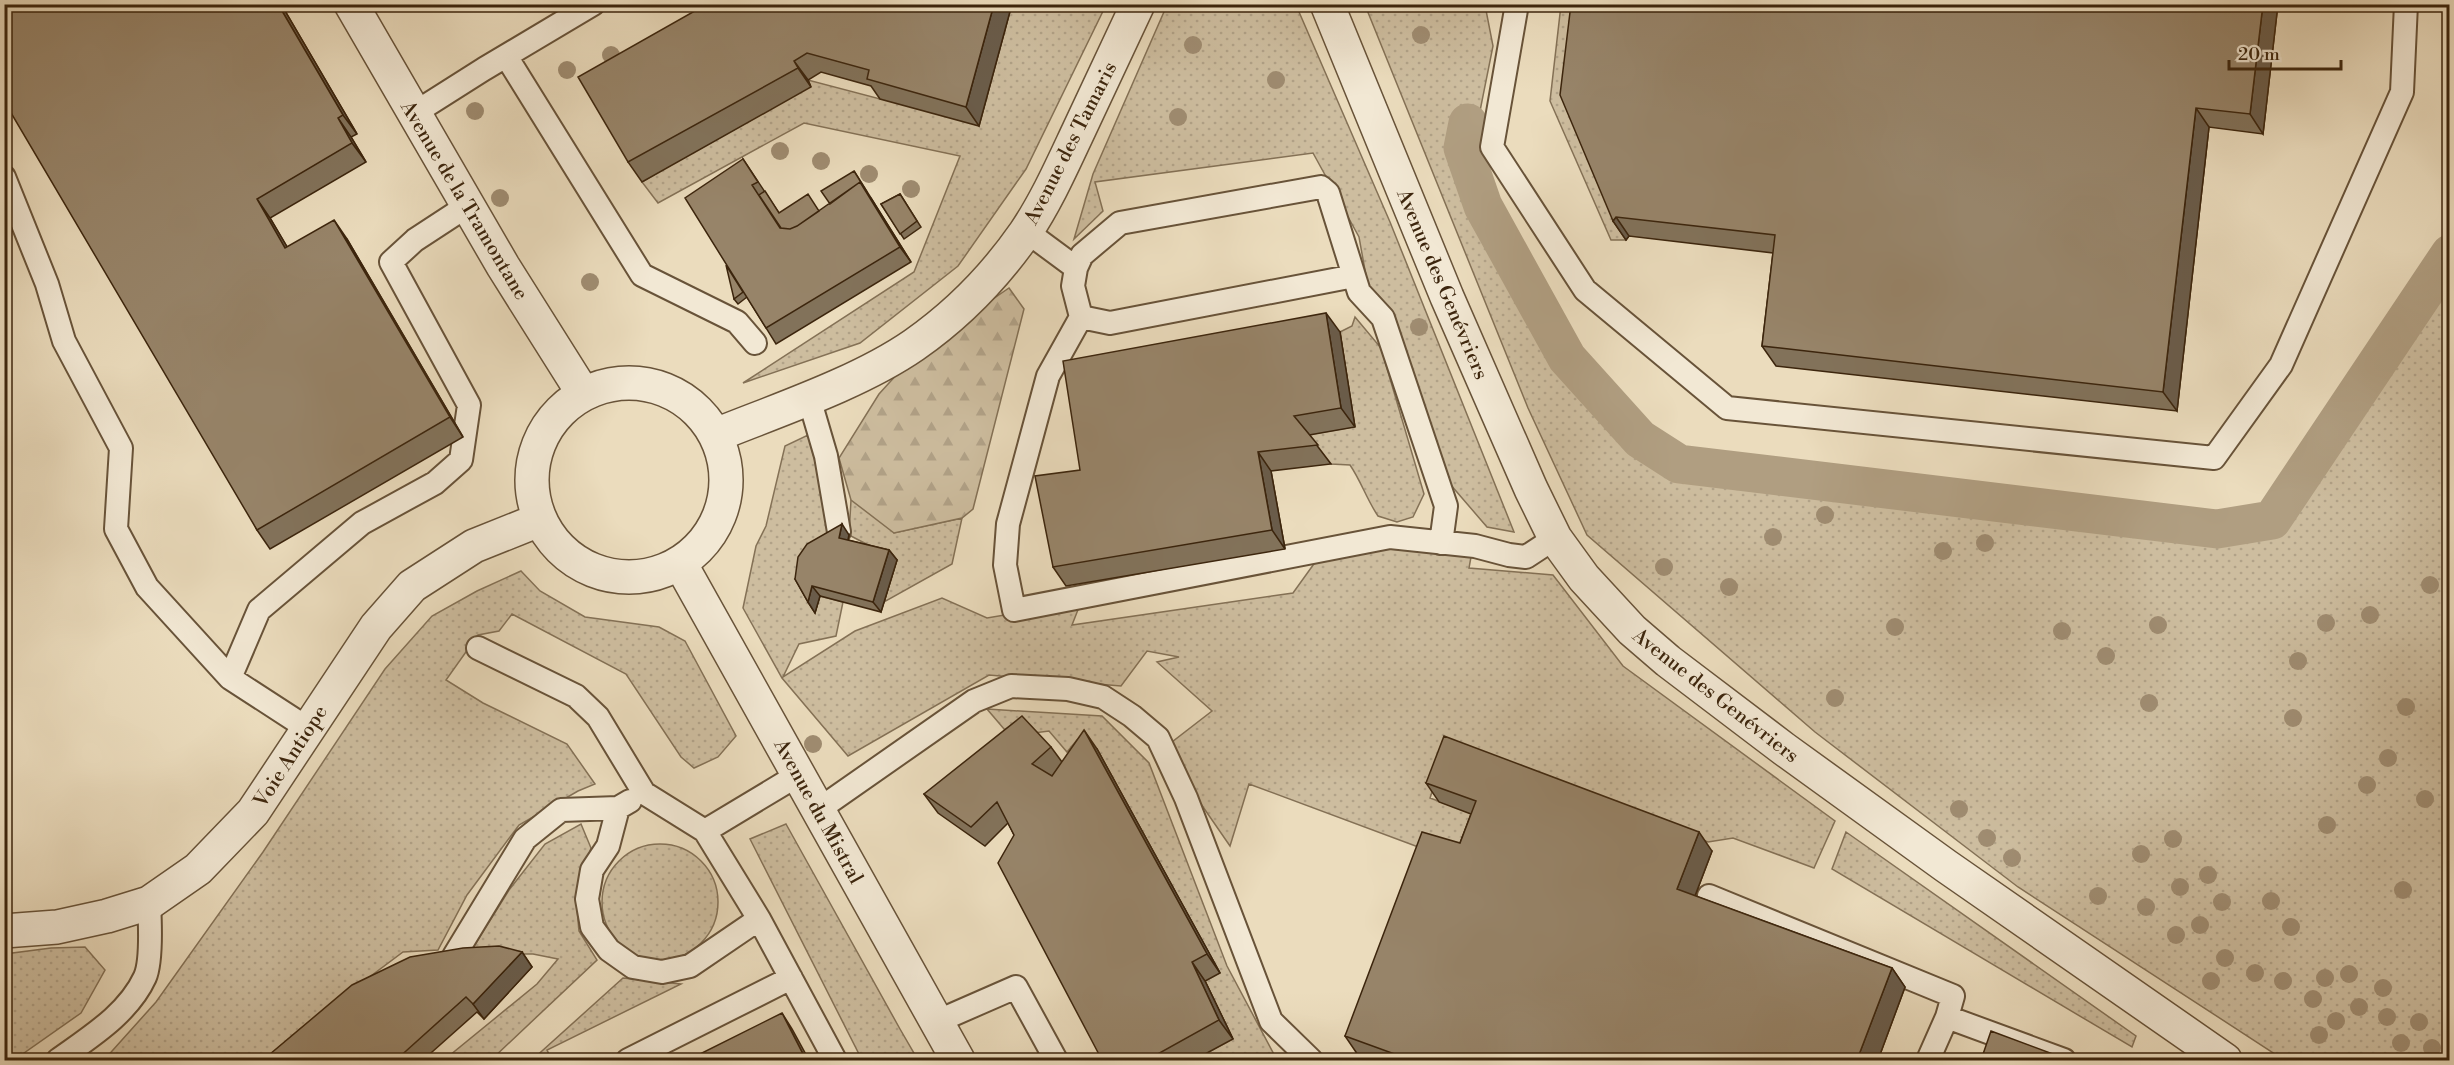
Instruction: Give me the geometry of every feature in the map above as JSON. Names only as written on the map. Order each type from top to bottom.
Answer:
[{"type":"street","name":"Avenue de la Tramontane","points":[[351,4],[467,206],[583,393]]},
{"type":"street","name":"Avenue des Tamaris","points":[[716,435],[809,398],[913,346],[944,322],[990,278],[1026,231],[1062,165],[1138,4]]},
{"type":"street","name":"Avenue des Genévriers","points":[[1327,4],[1446,297],[1555,538],[1584,578],[1624,621],[1668,661],[1784,749],[1946,866],[2225,1060]]},
{"type":"street","points":[[612,383],[643,383],[672,392],[698,410],[716,435],[724,458],[726,482],[723,506],[714,528],[699,548],[680,563],[655,574],[627,577],[600,573],[575,561],[554,543],[539,520],[532,496],[531,472],[536,448],[547,426],[563,407],[583,393],[612,383]]},
{"type":"street","name":"Voie Antiope","points":[[4,931],[57,927],[107,916],[149,903],[198,869],[253,812],[376,627],[412,586],[474,546],[539,520]]},
{"type":"street","name":"Avenue du Mistral","points":[[680,563],[958,1060]]},
{"type":"lane","points":[[1517,4],[1492,147],[1585,291],[1726,408],[2214,458],[2281,365],[2402,92],[2406,4]]},
{"type":"lane","points":[[413,114],[590,5]]},
{"type":"lane","points":[[506,56],[642,275],[736,322],[755,343]]},
{"type":"lane","points":[[4,177],[47,284],[64,341],[121,448],[117,529],[147,587],[230,678],[307,728]]},
{"type":"lane","points":[[1441,543],[1446,506],[1383,318],[1359,292],[1328,193],[1322,187],[1120,223],[1082,255],[1076,268],[1073,286],[1081,317],[1048,376],[1008,524],[1005,565],[1014,610],[1390,537],[1441,543],[1475,546],[1509,555],[1526,556],[1555,538]]},
{"type":"lane","points":[[230,678],[259,610],[362,523],[435,483],[460,460],[469,405],[392,262],[416,240],[467,206]]},
{"type":"lane","points":[[1026,231],[1076,268]]},
{"type":"lane","points":[[1081,317],[1110,323],[1354,276]]},
{"type":"lane","points":[[809,398],[826,456],[839,532]]},
{"type":"lane","points":[[478,648],[576,696],[598,717],[644,793],[705,831],[759,919],[835,1060]]},
{"type":"lane","points":[[818,810],[974,701],[1011,686],[1068,689],[1103,697],[1132,716],[1158,738],[1186,798],[1271,1021],[1311,1060]]},
{"type":"lane","points":[[705,831],[798,775]]},
{"type":"lane","points":[[454,956],[525,839],[561,810],[618,808],[644,793]]},
{"type":"lane","points":[[618,808],[608,846],[592,870],[587,899],[592,927],[609,950],[633,967],[662,972],[690,966],[759,919]]},
{"type":"lane","points":[[1709,896],[1953,996],[1947,1017],[1928,1060]]},
{"type":"lane","points":[[58,1060],[122,1010],[145,976],[150,933],[149,903]]},
{"type":"lane","points":[[628,1060],[791,978]]},
{"type":"lane","points":[[936,1022],[1016,987],[1056,1060]]},
{"type":"lane","points":[[1947,1017],[2064,1060]]},
{"type":"green space","points":[[1011,5],[1106,5],[1026,169],[958,266],[860,343],[743,383],[914,272],[960,156],[804,123],[658,203],[642,182],[808,80],[880,99]]},
{"type":"green space","points":[[1167,5],[1296,5],[1390,222],[1514,532],[1487,527],[1450,484],[1368,287],[1359,237],[1313,153],[1095,182],[1103,211],[1074,239],[1093,174]]},
{"type":"green space","points":[[1365,5],[1485,5],[1493,46],[1480,111],[1459,121],[1454,152],[1475,220],[1562,366],[1623,440],[1678,472],[2222,534],[2275,526],[2449,275],[2449,1060],[2282,1060],[2018,887],[1815,732],[1587,535],[1528,408]]},
{"type":"green space","points":[[1561,5],[1585,5],[1626,240],[1611,240],[1550,101]]},
{"type":"green space","points":[[1009,288],[1024,309],[973,509],[962,518],[894,533],[851,500],[839,458],[879,394],[920,349]]},
{"type":"green space","points":[[1355,317],[1381,348],[1424,494],[1413,517],[1397,522],[1378,516],[1350,465],[1331,464],[1307,435],[1354,427],[1340,332],[1352,326]]},
{"type":"green space","points":[[808,435],[834,533],[815,612],[820,596],[843,602],[836,636],[799,644],[783,677],[855,631],[942,598],[987,618],[1081,602],[1072,625],[1293,593],[1316,561],[1390,546],[1471,557],[1469,568],[1553,575],[1623,666],[1835,821],[1814,868],[1733,838],[1708,842],[1449,743],[1430,798],[1490,820],[1473,863],[1421,848],[1249,784],[1230,846],[1163,749],[1212,711],[1157,662],[1179,657],[1147,651],[1121,686],[989,675],[848,756],[782,678],[743,608],[756,546],[766,526],[785,446]]},
{"type":"green space","points":[[879,491],[894,533],[962,518],[952,564],[884,602],[897,560],[849,535],[851,500]]},
{"type":"green space","points":[[521,571],[540,591],[585,617],[659,627],[685,641],[736,736],[718,757],[694,768],[681,757],[626,674],[512,614],[499,631],[478,635],[446,680],[483,703],[567,744],[595,784],[578,791],[519,825],[467,895],[438,950],[403,952],[300,1029],[264,1060],[104,1060],[156,1002],[263,852],[385,669],[432,616],[477,591]]},
{"type":"green space","points":[[987,709],[1102,716],[1149,763],[1227,966],[1277,1060],[1194,1060],[1233,1039],[1205,981],[1220,973],[1097,749],[1077,740],[1067,752],[1049,731],[1010,736]]},
{"type":"green space","points":[[581,824],[591,848],[576,898],[579,931],[597,960],[491,1060],[444,1060],[537,984],[558,959],[533,954],[469,954],[509,890],[545,844]]},
{"type":"green space","points":[[786,824],[918,1060],[862,1060],[750,839]]},
{"type":"green space","points":[[1846,832],[2136,1036],[2132,1047],[1832,869]]},
{"type":"green space","points":[[660,844],[682,848],[701,861],[714,880],[718,902],[714,924],[701,943],[682,956],[660,960],[638,956],[619,943],[606,924],[602,902],[606,880],[619,861],[638,848]]},
{"type":"green space","points":[[85,947],[105,970],[81,1013],[14,1060],[5,1060],[5,954],[51,948]]},
{"type":"green space","points":[[623,978],[681,984],[547,1050],[552,1060],[532,1060]]},
{"type":"building","points":[[4,4],[278,4],[343,115],[338,118],[352,143],[257,199],[285,248],[334,220],[450,417],[257,530],[4,101]]},
{"type":"building","points":[[707,4],[994,4],[966,107],[867,79],[869,70],[807,53],[794,61],[798,68],[628,162],[578,77]]},
{"type":"building","points":[[1571,4],[2263,4],[2250,114],[2196,108],[2163,392],[1762,346],[1775,235],[1616,217],[1613,221],[1560,95]]},
{"type":"building","points":[[743,159],[758,182],[752,185],[780,228],[790,229],[797,226],[860,182],[900,247],[766,328],[685,198]]},
{"type":"building","points":[[854,171],[867,192],[860,182],[830,204],[821,191]]},
{"type":"building","points":[[765,191],[779,213],[808,194],[819,211],[797,226],[790,229],[781,228],[759,195]]},
{"type":"building","points":[[900,194],[917,221],[900,234],[881,204]]},
{"type":"building","points":[[726,265],[743,292],[734,299]]},
{"type":"building","points":[[1326,313],[1341,408],[1294,416],[1318,445],[1258,452],[1272,530],[1053,567],[1035,476],[1080,470],[1063,361]]},
{"type":"building","points":[[842,524],[839,538],[889,550],[873,602],[812,586],[808,602],[795,579],[798,557],[807,544]]},
{"type":"building","points":[[1022,716],[1051,747],[1032,764],[1052,776],[1084,730],[1207,954],[1192,962],[1219,1020],[1147,1060],[1102,1060],[998,863],[1014,835],[997,802],[971,827],[924,794]]},
{"type":"building","points":[[1444,736],[1699,832],[1677,889],[1892,968],[1857,1060],[1411,1060],[1345,1036],[1422,832],[1460,843],[1476,801],[1426,783]]},
{"type":"building","points":[[499,946],[522,952],[473,1004],[466,997],[396,1060],[263,1060],[352,985],[410,957],[463,948]]},
{"type":"building","points":[[782,1013],[806,1060],[688,1060]]},
{"type":"building","points":[[1991,1031],[2069,1060],[1981,1060]]},
{"type":"waterway","points":[[1468,123],[1463,148],[1483,206],[1567,358],[1640,439],[1679,464],[2217,529],[2272,520],[2450,254]]}]
